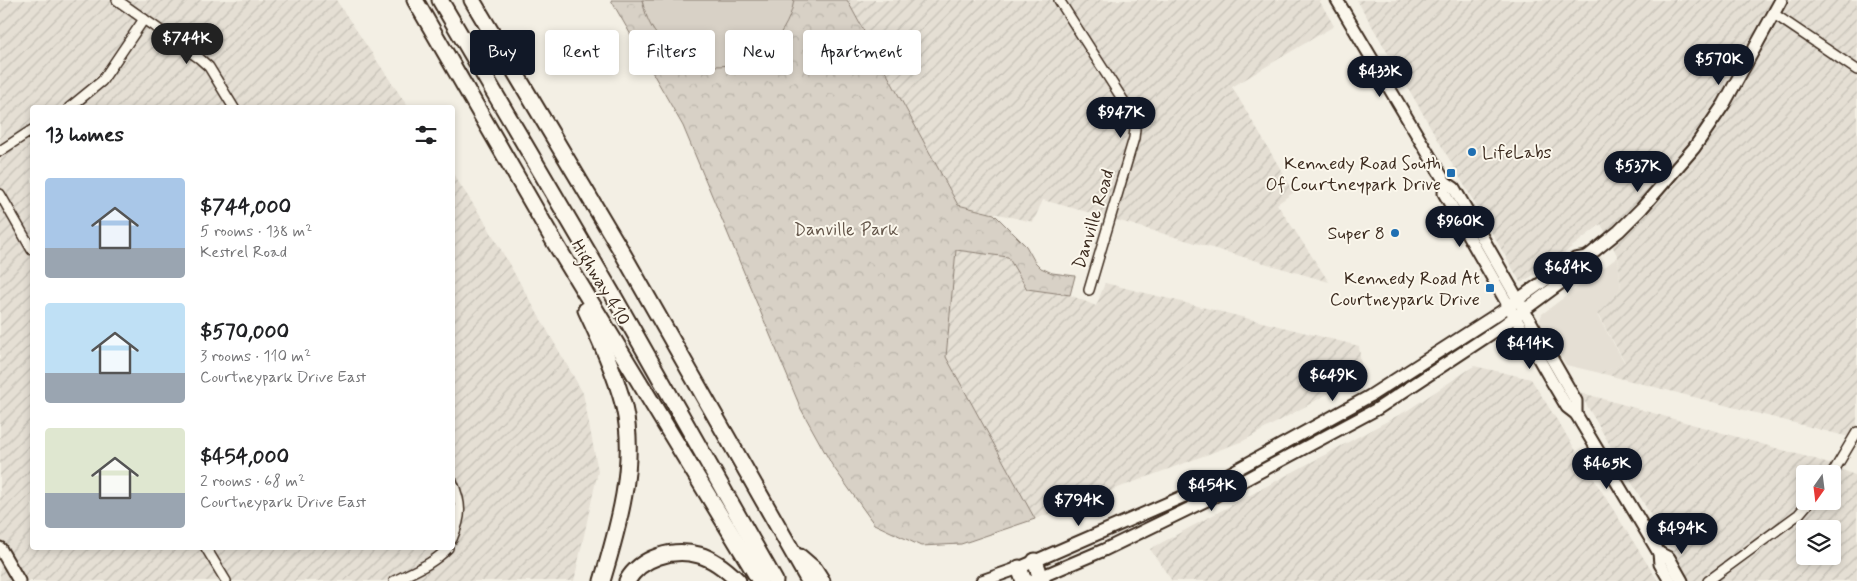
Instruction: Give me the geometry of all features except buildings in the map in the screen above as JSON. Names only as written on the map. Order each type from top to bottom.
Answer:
[{"type":"highway","name":"Highway 410","points":[[415,0],[556,243],[760,581]]},
{"type":"highway","points":[[440,0],[613,296],[775,581]]},
{"type":"highway","name":"Highway 410","points":[[472,0],[618,244],[809,581]]},
{"type":"highway","points":[[556,243],[610,361],[624,409],[627,436],[627,477],[617,532],[602,581]]},
{"type":"highway","points":[[792,551],[815,570],[822,581]]},
{"type":"highway","points":[[627,581],[630,574],[649,560],[673,552],[700,555],[725,568],[738,581]]},
{"type":"highway","points":[[1035,561],[1038,580]]},
{"type":"main road","points":[[1337,0],[1445,182],[1454,188],[1513,303],[1576,401],[1576,414],[1659,553],[1660,564],[1670,581]]},
{"type":"main road","points":[[1038,580],[1211,498],[1377,409],[1520,313],[1581,268],[1587,257],[1619,231],[1642,208],[1694,148],[1724,104],[1781,0]]},
{"type":"main road","points":[[982,581],[1021,574],[1035,561],[1205,487],[1370,396],[1513,303],[1574,259],[1587,257]]},
{"type":"main road","points":[[0,548],[19,581]]},
{"type":"main road","points":[[1659,553],[1668,558],[1682,581]]},
{"type":"street","points":[[117,0],[209,67],[232,105]]},
{"type":"street","name":"Danville Road","points":[[1059,0],[1130,111],[1135,129],[1130,154],[1089,290]]},
{"type":"street","points":[[1774,14],[1857,70]]},
{"type":"street","points":[[73,105],[102,81],[144,19]]},
{"type":"street","points":[[0,151],[30,131]]},
{"type":"street","points":[[0,194],[30,246]]},
{"type":"street","points":[[1837,465],[1857,432]]},
{"type":"street","points":[[455,488],[460,499],[460,516],[455,530]]},
{"type":"street","points":[[1708,581],[1802,510]]},
{"type":"street","points":[[207,550],[226,581]]},
{"type":"street","points":[[394,581],[424,566],[439,557],[446,550]]},
{"type":"shaded area","points":[[0,0],[336,0],[407,105],[30,105],[30,550],[455,550],[455,177],[485,222],[583,393],[598,471],[574,581],[0,581]]},
{"type":"shaded area","points":[[847,0],[1319,0],[1334,26],[1232,87],[1294,192],[1277,204],[1329,282],[1043,200],[1033,222],[958,205],[888,75],[921,75],[921,30],[863,30]]},
{"type":"shaded area","points":[[1357,0],[1857,0],[1857,439],[1600,373],[1625,362],[1597,314],[1621,289],[1618,257],[1601,224],[1549,265],[1521,283]]},
{"type":"shaded area","points":[[956,250],[1008,257],[1027,289],[1070,295],[1096,306],[1105,283],[1359,346],[1362,375],[1243,441],[1035,519],[946,357]]},
{"type":"shaded area","points":[[1618,257],[1621,289],[1597,315],[1625,363],[1600,373],[1566,365],[1539,322],[1542,314]]},
{"type":"shaded area","points":[[1474,366],[1531,379],[1658,581],[1172,581],[1150,549],[1408,410]]},
{"type":"shaded area","points":[[1579,392],[1830,465],[1796,465],[1796,510],[1841,510],[1841,469],[1857,476],[1857,581],[1689,581]]},
{"type":"green space","name":"Danville Park","points":[[611,0],[847,0],[863,30],[803,30],[803,75],[888,75],[958,205],[994,214],[1026,246],[1035,262],[1041,268],[1052,273],[1075,276],[1070,295],[1027,289],[1008,257],[956,250],[946,357],[1035,519],[961,544],[921,546],[874,524],[832,465],[801,409],[683,126],[654,75],[715,75],[715,30],[629,32]]},
{"type":"green space","points":[[642,0],[794,0],[787,23],[782,30],[725,30],[725,65],[715,66],[715,30],[654,30]]},
{"type":"place","name":"LifeLabs","points":[[1472,152]]},
{"type":"place","name":"Kennedy Road South Of Courtneypark Drive","points":[[1451,173]]},
{"type":"place","name":"Super 8","points":[[1395,233]]},
{"type":"place","name":"Kennedy Road At Courtneypark Drive","points":[[1490,288]]}]
